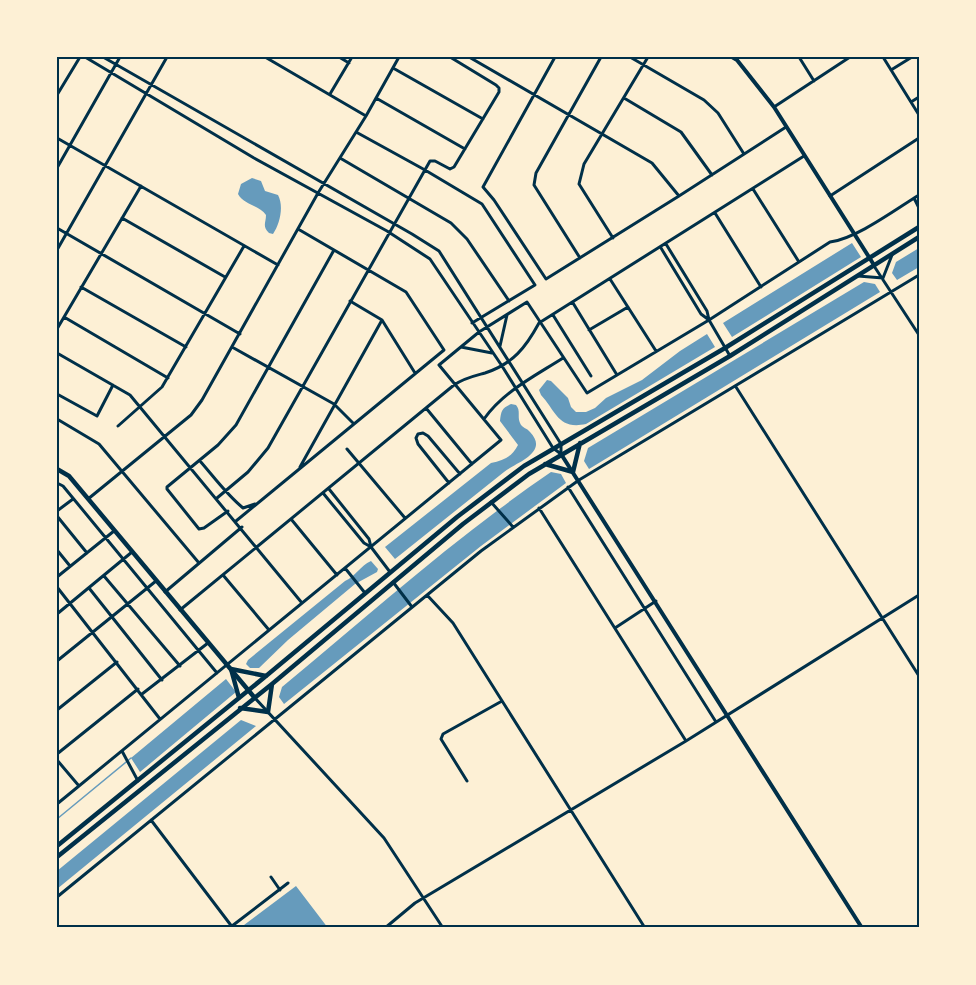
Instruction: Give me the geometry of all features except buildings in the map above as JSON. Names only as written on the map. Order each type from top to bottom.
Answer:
[{"type":"main road","points":[[57,846],[500,484],[553,448],[725,348],[919,226]]},
{"type":"main road","points":[[57,857],[272,684],[491,502],[561,454],[730,356],[919,237]]},
{"type":"main road","points":[[545,464],[573,471],[580,443]]},
{"type":"main road","points":[[57,470],[69,477],[254,697]]},
{"type":"main road","points":[[229,667],[266,676]]},
{"type":"main road","points":[[229,667],[239,698]]},
{"type":"main road","points":[[240,708],[268,712],[272,684]]},
{"type":"street","points":[[57,95],[80,57]]},
{"type":"street","points":[[85,57],[254,159],[389,232],[430,259],[502,366],[553,448],[561,454],[579,480],[862,928]]},
{"type":"street","points":[[103,57],[439,251],[561,444],[561,454]]},
{"type":"street","points":[[57,168],[120,57]]},
{"type":"street","points":[[57,250],[167,57]]},
{"type":"street","points":[[265,57],[366,116]]},
{"type":"street","points":[[339,57],[349,63]]},
{"type":"street","points":[[330,95],[352,57]]},
{"type":"street","points":[[88,500],[191,415],[202,400],[318,192],[366,116],[399,57]]},
{"type":"street","points":[[217,498],[248,472],[268,448],[430,161],[452,169],[499,92],[499,88],[450,57]]},
{"type":"street","points":[[469,57],[652,163],[680,196]]},
{"type":"street","points":[[580,258],[534,184],[536,173],[601,57]]},
{"type":"street","points":[[630,57],[704,100],[718,113],[744,154]]},
{"type":"street","points":[[613,238],[579,184],[584,164],[648,57]]},
{"type":"street","points":[[732,57],[737,60],[774,106],[918,332]]},
{"type":"street","points":[[799,57],[814,81]]},
{"type":"street","points":[[840,57],[843,62]]},
{"type":"street","points":[[774,106],[850,57]]},
{"type":"street","points":[[883,57],[919,115]]},
{"type":"street","points":[[891,70],[912,57]]},
{"type":"street","points":[[553,58],[483,187],[546,279],[680,196],[786,126]]},
{"type":"street","points":[[393,68],[483,119]]},
{"type":"street","points":[[911,102],[919,97]]},
{"type":"street","points":[[376,98],[465,149]]},
{"type":"street","points":[[624,99],[681,132],[712,175]]},
{"type":"street","points":[[356,132],[482,204],[535,285],[472,322]]},
{"type":"street","points":[[57,138],[278,265]]},
{"type":"street","points":[[830,196],[919,138]]},
{"type":"street","points":[[180,610],[463,378],[509,362],[528,344],[539,323],[804,156]]},
{"type":"street","points":[[340,158],[451,223],[467,239],[509,301]]},
{"type":"street","points":[[57,329],[141,186]]},
{"type":"street","points":[[753,189],[799,262]]},
{"type":"street","points":[[57,804],[217,673],[229,667],[269,630],[501,440],[439,365],[479,332],[526,302],[587,393],[709,320],[830,242],[855,234],[919,195]]},
{"type":"street","points":[[914,198],[919,208]]},
{"type":"street","points":[[715,213],[761,287]]},
{"type":"street","points":[[122,218],[225,278]]},
{"type":"street","points":[[57,228],[240,334]]},
{"type":"street","points":[[236,521],[444,350],[406,292],[298,229]]},
{"type":"street","points":[[666,244],[707,311],[709,320],[730,356]]},
{"type":"street","points":[[118,426],[162,387],[244,246]]},
{"type":"street","points":[[661,248],[701,314],[709,320]]},
{"type":"street","points":[[228,511],[199,530],[167,489],[218,445],[236,425],[334,250]]},
{"type":"street","points":[[883,279],[893,253]]},
{"type":"street","points":[[57,897],[411,606],[512,526],[579,480],[919,275]]},
{"type":"street","points":[[857,276],[883,279]]},
{"type":"street","points":[[610,279],[657,351]]},
{"type":"street","points":[[81,287],[186,347]]},
{"type":"street","points":[[350,302],[382,320],[415,374]]},
{"type":"street","points":[[573,303],[617,375]]},
{"type":"street","points":[[589,330],[628,307]]},
{"type":"street","points":[[500,348],[507,315]]},
{"type":"street","points":[[553,315],[591,376]]},
{"type":"street","points":[[64,317],[168,378]]},
{"type":"street","points":[[299,469],[382,320]]},
{"type":"street","points":[[232,347],[334,404],[354,424]]},
{"type":"street","points":[[461,347],[494,354]]},
{"type":"street","points":[[57,353],[130,394],[258,546],[302,603]]},
{"type":"street","points":[[484,419],[494,406],[516,388],[563,358]]},
{"type":"street","points":[[57,394],[97,416],[113,385]]},
{"type":"street","points":[[736,387],[919,676]]},
{"type":"street","points":[[426,408],[472,464]]},
{"type":"street","points":[[57,419],[99,444],[199,563]]},
{"type":"street","points":[[449,483],[418,444],[416,438],[418,434],[423,433],[428,436],[460,474]]},
{"type":"street","points":[[347,449],[405,519]]},
{"type":"street","points":[[200,460],[225,491],[243,508],[260,501]]},
{"type":"street","points":[[57,483],[63,486],[217,673]]},
{"type":"street","points":[[568,487],[716,722]]},
{"type":"street","points":[[328,488],[369,539],[371,547]]},
{"type":"street","points":[[323,493],[390,572]]},
{"type":"street","points":[[57,511],[73,499]]},
{"type":"street","points":[[491,502],[512,526]]},
{"type":"street","points":[[539,508],[686,741]]},
{"type":"street","points":[[345,519],[350,515]]},
{"type":"street","points":[[57,516],[87,553]]},
{"type":"street","points":[[291,519],[337,575]]},
{"type":"street","points":[[165,592],[242,527]]},
{"type":"street","points":[[57,577],[115,531]]},
{"type":"street","points":[[57,550],[70,566]]},
{"type":"street","points":[[57,614],[132,552]]},
{"type":"street","points":[[345,568],[365,593]]},
{"type":"street","points":[[223,575],[269,630]]},
{"type":"street","points":[[104,576],[180,666]]},
{"type":"street","points":[[57,661],[156,581]]},
{"type":"street","points":[[393,582],[411,606]]},
{"type":"street","points":[[57,587],[160,719]]},
{"type":"street","points":[[89,588],[162,680]]},
{"type":"street","points":[[427,595],[453,622],[645,928]]},
{"type":"street","points":[[384,928],[424,898],[686,741],[919,595]]},
{"type":"street","points":[[615,628],[656,601]]},
{"type":"street","points":[[142,694],[208,643]]},
{"type":"street","points":[[57,710],[117,662]]},
{"type":"street","points":[[57,754],[138,689]]},
{"type":"street","points":[[254,697],[384,838],[443,928]]},
{"type":"street","points":[[467,781],[441,739],[443,734],[502,701]]},
{"type":"street","points":[[122,751],[138,781]]},
{"type":"street","points":[[57,760],[78,786]]},
{"type":"street","points":[[151,820],[233,927],[288,883]]},
{"type":"street","points":[[270,877],[280,890]]},
{"type":"water","points":[[252,178],[261,181],[265,191],[278,195],[280,199],[278,225],[273,234],[269,233],[266,228],[266,215],[260,209],[244,201],[238,194],[241,184]]},
{"type":"water","points":[[852,243],[861,257],[732,337],[723,323]]},
{"type":"water","points":[[919,248],[919,267],[897,280],[892,273],[896,262]]},
{"type":"water","points":[[864,282],[875,284],[880,292],[589,469],[584,461],[588,448]]},
{"type":"water","points":[[707,334],[715,347],[586,424],[563,422],[539,390],[547,380],[551,381],[568,398],[571,407],[576,412],[586,412],[595,408],[606,398],[642,380]]},
{"type":"water","points":[[511,404],[516,405],[518,409],[521,425],[535,439],[536,446],[533,452],[504,472],[395,559],[385,547],[491,463],[500,461],[516,449],[518,445],[500,421],[502,410]]},
{"type":"water","points":[[551,472],[561,474],[566,483],[481,546],[284,704],[279,697],[282,687],[447,549]]},
{"type":"water","points":[[371,561],[378,569],[377,572],[355,584],[288,640],[259,668],[250,668],[246,664],[248,660]]},
{"type":"water","points":[[226,679],[236,692],[140,772],[131,758]]},
{"type":"water","points":[[241,720],[256,726],[57,889],[57,871]]},
{"type":"water","points":[[296,886],[328,928],[246,928],[244,925]]},
{"type":"waterway","points":[[57,819],[131,758]]}]
